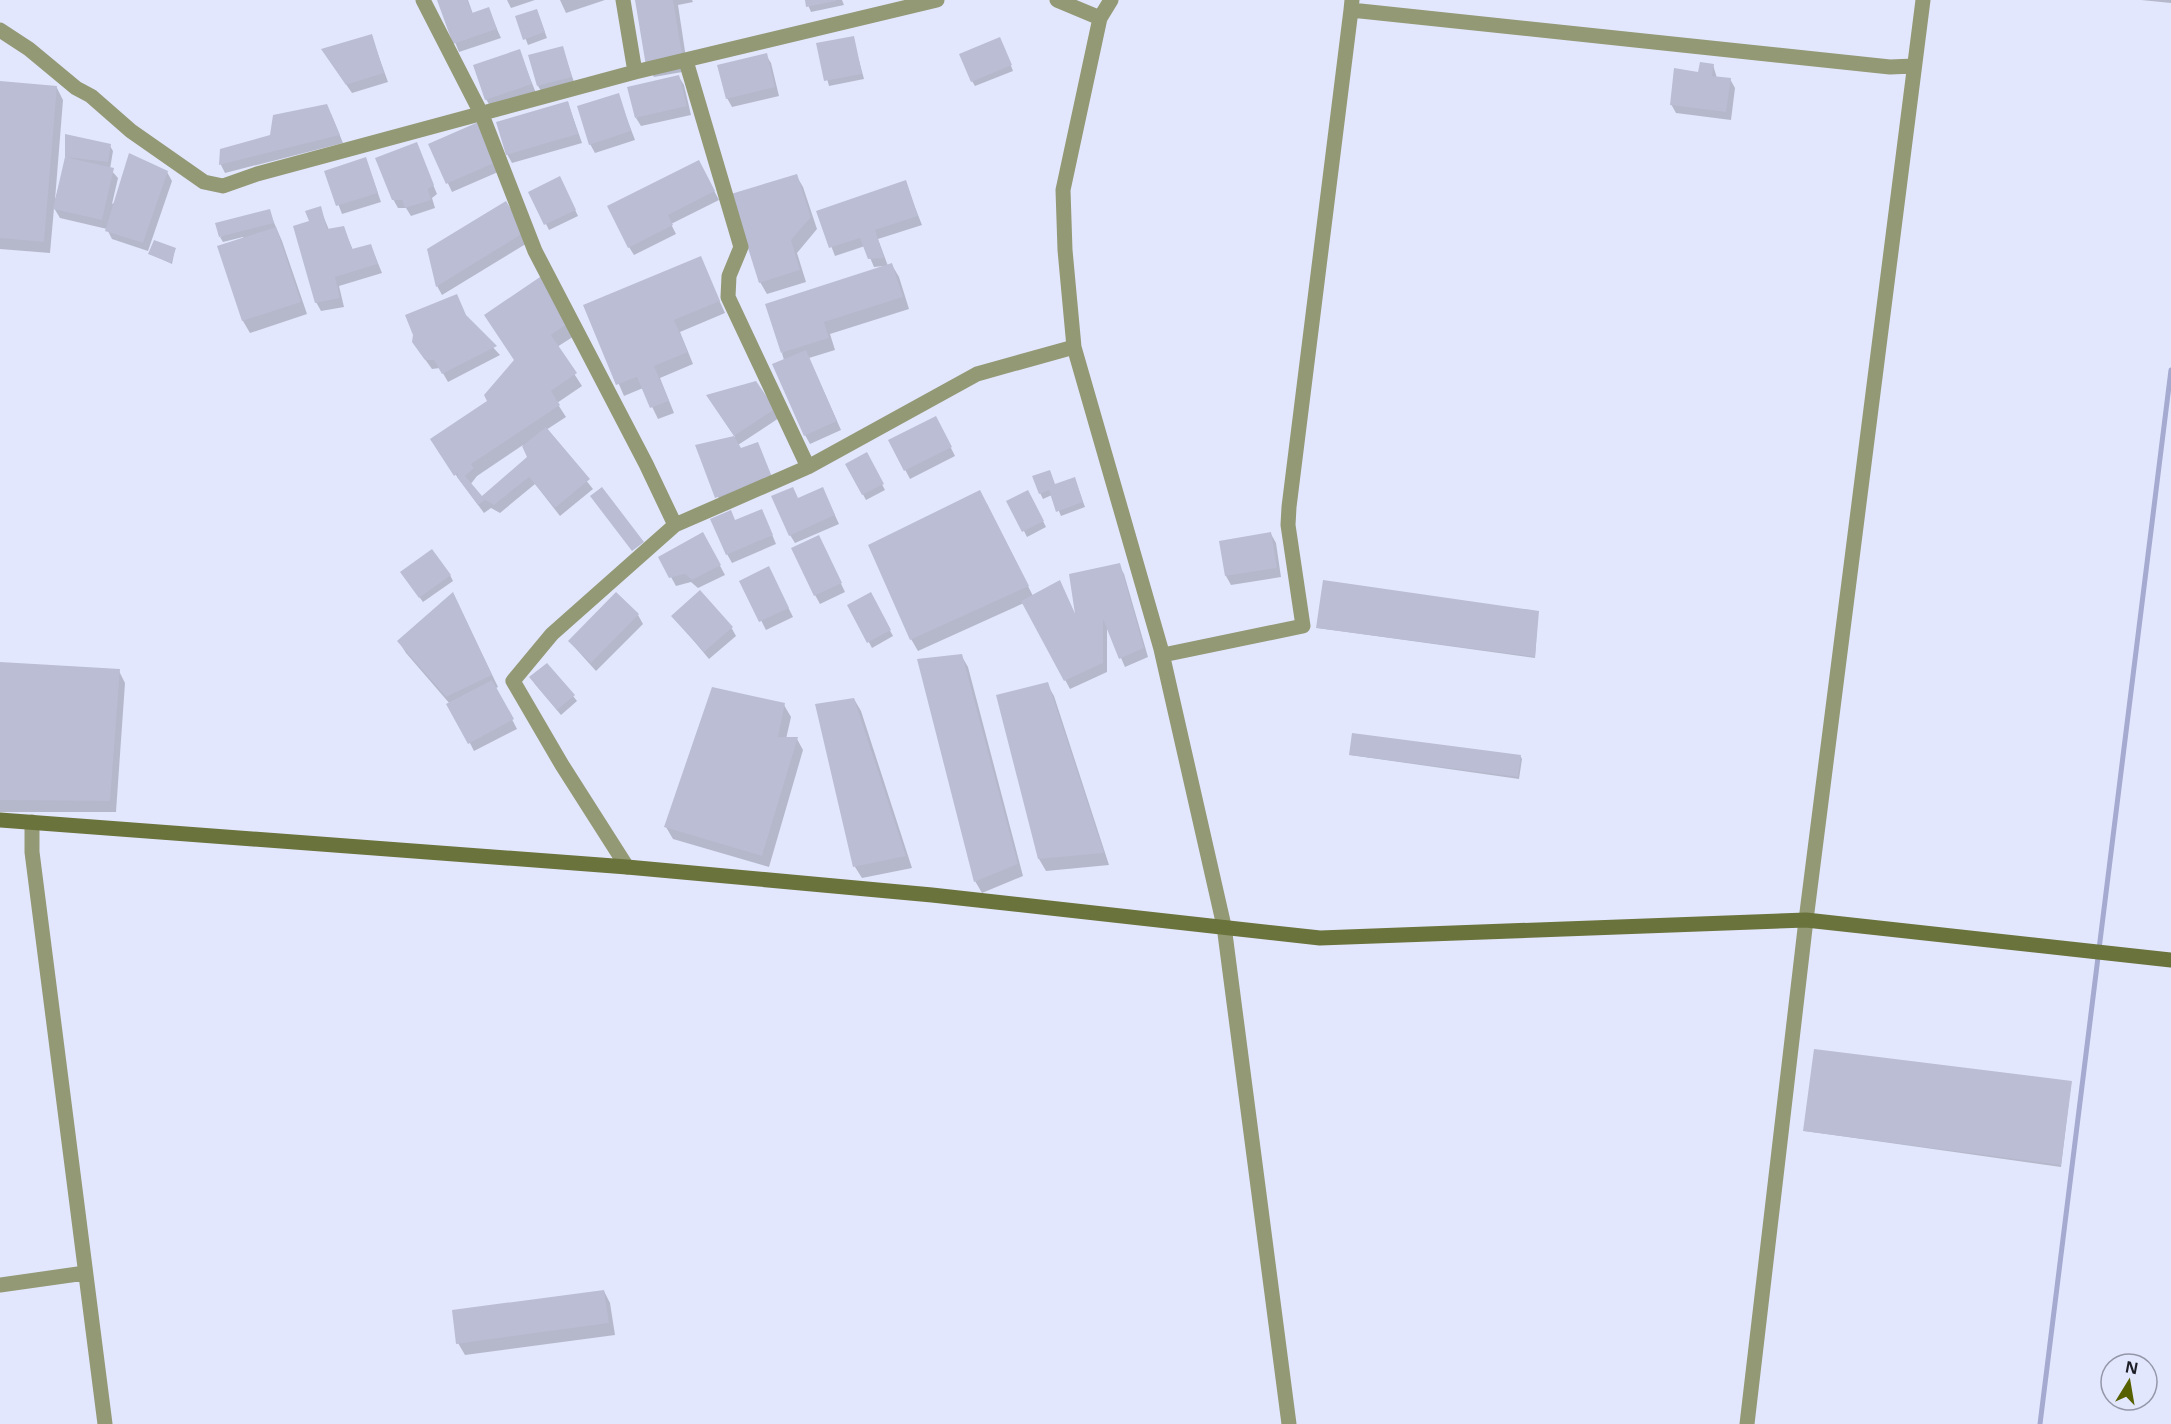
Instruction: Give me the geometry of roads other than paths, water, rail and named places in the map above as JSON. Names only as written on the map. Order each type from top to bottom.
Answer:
[{"type":"street","points":[[423,0],[482,115],[535,251],[646,464],[675,525]]},
{"type":"street","points":[[624,0],[635,72]]},
{"type":"street","points":[[0,30],[28,48],[76,88],[91,96],[131,131],[204,182],[223,186],[256,174],[635,72],[937,0]]},
{"type":"street","points":[[1056,0],[1100,18]]},
{"type":"street","points":[[1111,0],[1100,18],[1063,190],[1065,250],[1074,347],[1163,655],[1224,927],[1289,1424]]},
{"type":"street","points":[[1748,1424],[1806,920],[1923,0]]},
{"type":"street","points":[[1163,655],[1303,626],[1288,525],[1289,507],[1351,5],[1890,67],[1914,66]]},
{"type":"street","points":[[686,61],[741,247],[729,276],[728,297],[808,467]]},
{"type":"street","points":[[627,867],[562,765],[513,681],[552,634],[675,525],[808,467],[977,374],[1074,347]]},
{"type":"street","points":[[0,820],[627,867],[1320,938],[1806,920],[2171,960]]},
{"type":"street","points":[[32,822],[32,852],[105,1424]]},
{"type":"street","points":[[0,1285],[86,1273]]},
{"type":"waterway","points":[[2040,1424],[2171,370]]}]
